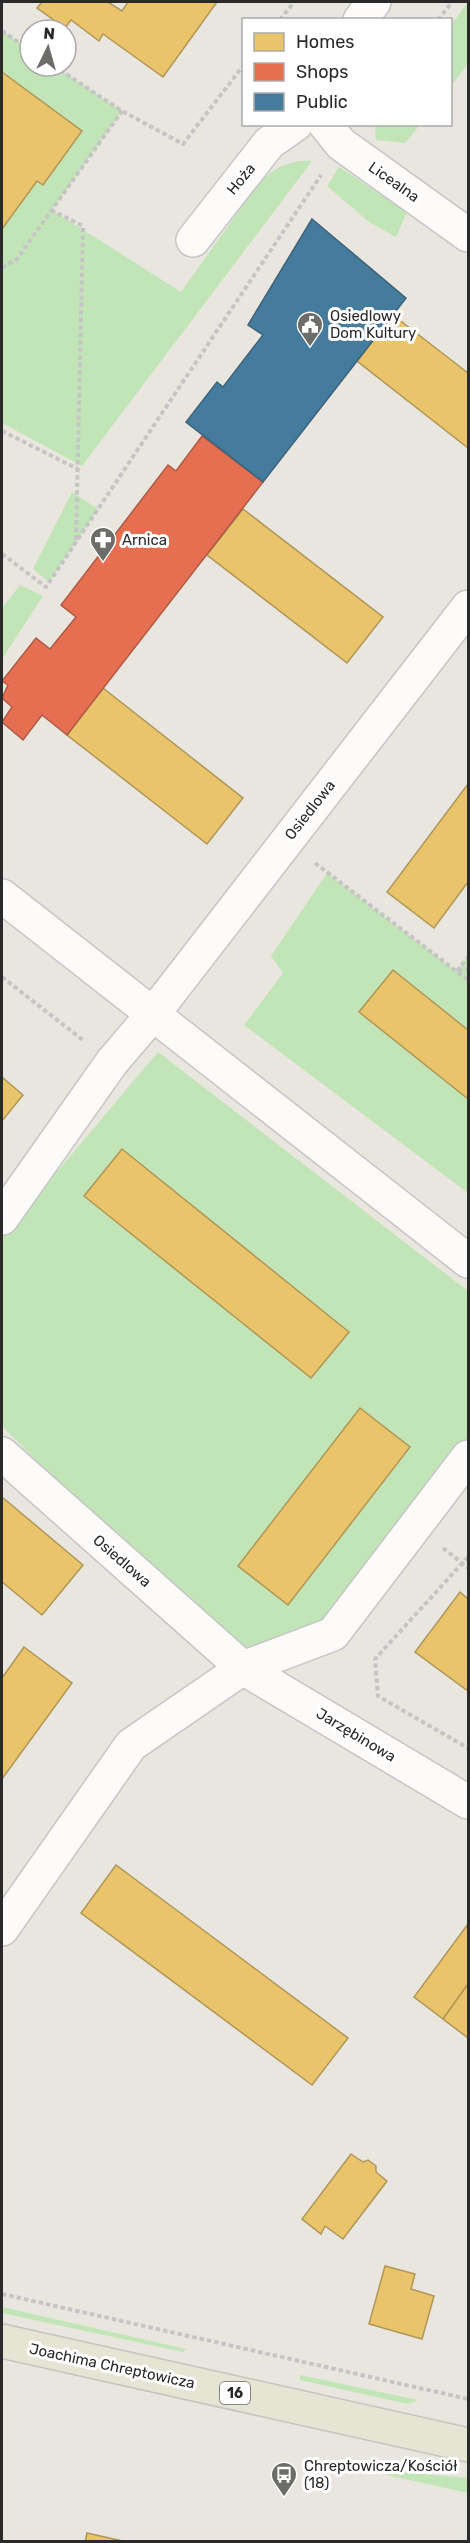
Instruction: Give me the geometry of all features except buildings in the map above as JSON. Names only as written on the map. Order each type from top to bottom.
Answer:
[{"type":"main road","name":"Joachima Chreptowicza","points":[[2,2341],[468,2445]]},
{"type":"street","points":[[362,18],[374,2]]},
{"type":"street","name":"Hoża","points":[[193,240],[270,144],[293,126]]},
{"type":"street","name":"Licealna","points":[[333,134],[468,235]]},
{"type":"street","name":"Osiedlowa","points":[[2,1218],[112,1062],[153,1014],[468,607]]},
{"type":"street","points":[[2,896],[468,1261]]},
{"type":"street","name":"Osiedlowa","points":[[2,1455],[243,1668]]},
{"type":"street","points":[[2,1929],[130,1745],[243,1668],[333,1634],[468,1457]]},
{"type":"street","name":"Jarzębinowa","points":[[243,1668],[468,1802]]},
{"type":"path","points":[[282,18],[294,2]]},
{"type":"path","points":[[440,18],[452,2]]},
{"type":"path","points":[[2,31],[18,42]]},
{"type":"path","points":[[72,78],[122,111],[183,144],[242,67]]},
{"type":"path","points":[[2,268],[16,259],[122,111]]},
{"type":"path","points":[[2,554],[46,587],[333,134]]},
{"type":"path","points":[[51,210],[83,226],[76,542]]},
{"type":"path","points":[[2,430],[78,469]]},
{"type":"path","points":[[286,840],[468,980]]},
{"type":"path","points":[[457,971],[468,957]]},
{"type":"path","points":[[457,971],[468,969]]},
{"type":"path","points":[[2,977],[112,1062]]},
{"type":"path","points":[[468,1557],[375,1659],[378,1696],[468,1748]]},
{"type":"path","points":[[2,2294],[468,2399]]},
{"type":"green space","points":[[468,2],[468,64],[452,85],[452,24]]},
{"type":"green space","points":[[2,31],[18,42],[18,78],[72,78],[122,111],[52,210],[181,292],[261,180],[285,165],[297,161],[312,161],[82,466],[2,423]]},
{"type":"green space","points":[[375,126],[419,126],[405,143],[376,140]]},
{"type":"green space","points":[[339,167],[407,212],[396,237],[369,222],[327,186]]},
{"type":"green space","points":[[72,492],[98,509],[49,582],[33,569]]},
{"type":"green space","points":[[20,585],[43,596],[2,659],[2,608]]},
{"type":"green space","points":[[327,873],[456,971],[468,957],[468,1193],[244,1025],[283,973],[271,956]]},
{"type":"green space","points":[[158,1052],[468,1291],[468,1452],[333,1634],[243,1668],[2,1426],[2,1237]]},
{"type":"green space","points":[[2,2307],[186,2349],[183,2352],[2,2313]]},
{"type":"green space","points":[[300,2375],[418,2400],[408,2404],[300,2380]]},
{"type":"green space","points":[[390,2471],[468,2478],[468,2493],[387,2475]]},
{"type":"place","name":"Osiedlowy Dom Kultury","points":[[310,348]]},
{"type":"place","name":"Arnica","points":[[103,563]]},
{"type":"place","name":"Chreptowicza/Kościół (18)","points":[[284,2498]]}]
